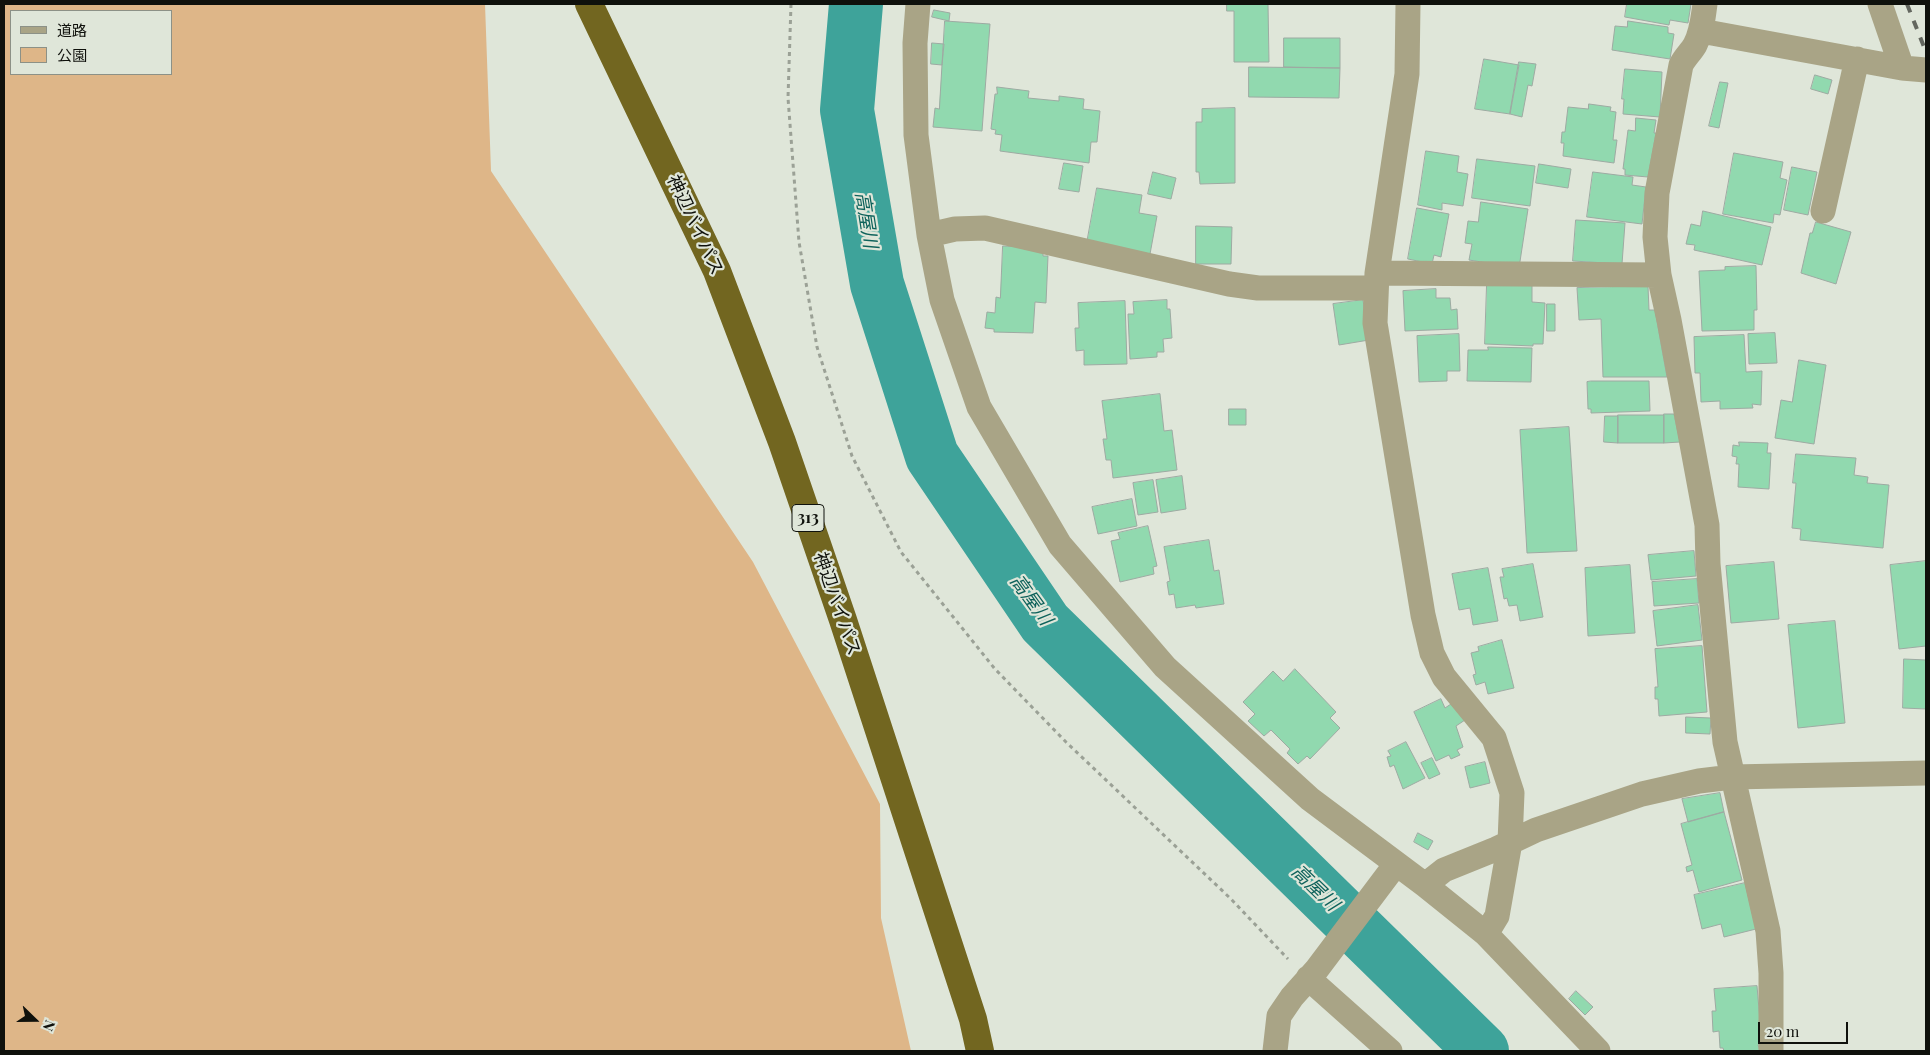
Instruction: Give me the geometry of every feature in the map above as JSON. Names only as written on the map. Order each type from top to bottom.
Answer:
[{"type":"highway","name":"神辺バイパス","points":[[589,4],[718,271],[772,415],[850,639],[973,1019],[980,1051]]},
{"type":"street","points":[[918,4],[915,43],[916,135],[929,235],[942,300],[979,407],[1060,545],[1164,667],[1391,870],[1424,884],[1486,934],[1598,1051]]},
{"type":"street","points":[[1408,4],[1407,74],[1376,280],[1375,323],[1423,615],[1432,653],[1444,678],[1494,738],[1512,793],[1510,842],[1496,916],[1486,934]]},
{"type":"street","points":[[1705,4],[1701,31],[1694,47],[1685,56],[1682,65],[1657,193],[1654,237],[1659,276],[1707,525],[1708,564],[1724,732],[1732,777],[1768,931],[1771,973],[1771,1051]]},
{"type":"street","points":[[1880,4],[1914,69]]},
{"type":"street","points":[[1701,31],[1914,69]]},
{"type":"street","points":[[1823,211],[1857,59]]},
{"type":"street","points":[[929,235],[955,228],[985,228],[1229,284],[1258,288],[1376,280],[1659,276]]},
{"type":"street","points":[[1424,884],[1444,870],[1536,830],[1642,794],[1699,781],[1732,777],[1926,773]]},
{"type":"street","points":[[1275,1051],[1279,1016],[1391,870]]},
{"type":"street","points":[[1313,974],[1390,1051]]},
{"type":"path","points":[[791,4],[788,98],[799,242],[817,347],[852,456],[901,552],[995,669],[1066,742],[1230,900],[1313,974]]},
{"type":"green space","points":[[4,4],[485,4],[491,171],[753,562],[880,804],[881,918],[911,1051],[4,1051]]},
{"type":"building","points":[[1227,4],[1268,4],[1269,62],[1234,62],[1234,11],[1227,11]]},
{"type":"building","points":[[1627,4],[1691,4],[1688,23],[1670,20],[1669,25],[1625,17]]},
{"type":"building","points":[[934,10],[950,13],[949,21],[932,17]]},
{"type":"building","points":[[945,21],[990,24],[982,131],[933,127],[935,108],[939,109]]},
{"type":"building","points":[[1628,21],[1668,27],[1668,33],[1674,34],[1670,59],[1612,50],[1615,26],[1627,27]]},
{"type":"building","points":[[1284,38],[1340,38],[1340,68],[1284,67]]},
{"type":"building","points":[[932,43],[944,44],[942,65],[931,64]]},
{"type":"building","points":[[1484,59],[1519,65],[1510,114],[1475,109]]},
{"type":"building","points":[[1519,62],[1536,64],[1532,86],[1528,85],[1522,117],[1510,114]]},
{"type":"building","points":[[1249,67],[1340,68],[1339,98],[1249,97]]},
{"type":"building","points":[[1625,69],[1662,72],[1660,117],[1623,114],[1624,99],[1622,99]]},
{"type":"building","points":[[1815,75],[1832,80],[1828,94],[1811,89]]},
{"type":"building","points":[[1720,82],[1728,83],[1719,128],[1709,126]]},
{"type":"building","points":[[997,87],[1029,91],[1028,98],[1059,101],[1059,96],[1084,99],[1083,109],[1100,111],[1097,142],[1091,142],[1089,163],[1000,151],[1002,135],[995,134],[996,130],[991,129]]},
{"type":"building","points":[[1589,104],[1611,107],[1610,111],[1616,112],[1613,140],[1617,140],[1614,163],[1563,156],[1564,143],[1561,143],[1562,132],[1565,132],[1568,107],[1588,109]]},
{"type":"building","points":[[1235,108],[1235,183],[1200,184],[1199,172],[1196,172],[1196,122],[1202,122],[1202,109]]},
{"type":"building","points":[[1636,118],[1656,120],[1654,133],[1656,133],[1648,177],[1625,175],[1625,169],[1623,169],[1628,130],[1635,131]]},
{"type":"building","points":[[1426,151],[1459,156],[1457,172],[1468,174],[1463,206],[1442,203],[1442,210],[1418,205]]},
{"type":"building","points":[[1734,153],[1783,162],[1780,178],[1787,180],[1780,215],[1774,214],[1773,223],[1723,214]]},
{"type":"building","points":[[1477,159],[1535,166],[1530,206],[1472,198]]},
{"type":"building","points":[[1064,163],[1083,166],[1079,192],[1059,189]]},
{"type":"building","points":[[1539,164],[1571,169],[1568,188],[1536,183]]},
{"type":"building","points":[[1792,167],[1817,172],[1808,215],[1784,210]]},
{"type":"building","points":[[1153,172],[1176,178],[1171,199],[1148,194]]},
{"type":"building","points":[[1593,172],[1633,177],[1632,185],[1646,187],[1642,224],[1587,217]]},
{"type":"building","points":[[1097,188],[1142,195],[1139,213],[1157,216],[1150,254],[1087,243]]},
{"type":"building","points":[[1481,202],[1528,209],[1519,268],[1469,260],[1472,244],[1465,243],[1468,221],[1478,222]]},
{"type":"building","points":[[1417,208],[1449,214],[1441,257],[1434,255],[1432,264],[1408,259]]},
{"type":"building","points":[[1703,211],[1771,227],[1762,265],[1694,250],[1695,245],[1686,244],[1691,224],[1700,226]]},
{"type":"building","points":[[1576,220],[1625,223],[1622,264],[1573,261]]},
{"type":"building","points":[[1816,222],[1851,232],[1836,284],[1801,273],[1810,233],[1812,233]]},
{"type":"building","points":[[1196,226],[1232,227],[1231,264],[1196,264]]},
{"type":"building","points":[[1003,246],[1043,248],[1043,256],[1048,256],[1046,303],[1035,302],[1033,333],[994,332],[994,329],[985,328],[987,312],[995,313],[996,297],[1000,298]]},
{"type":"building","points":[[1756,266],[1757,310],[1754,310],[1754,330],[1702,331],[1699,271],[1725,270],[1725,267]]},
{"type":"building","points":[[1487,284],[1532,285],[1532,302],[1545,303],[1543,344],[1533,344],[1533,346],[1485,344]]},
{"type":"building","points":[[1648,286],[1649,310],[1655,310],[1667,377],[1603,377],[1601,319],[1579,320],[1577,288]]},
{"type":"building","points":[[1436,289],[1436,298],[1450,298],[1451,310],[1457,309],[1458,329],[1405,331],[1403,291]]},
{"type":"building","points":[[1167,300],[1167,309],[1170,309],[1172,338],[1163,339],[1164,352],[1157,352],[1157,357],[1130,359],[1128,314],[1134,314],[1133,302]]},
{"type":"building","points":[[1363,300],[1369,340],[1339,345],[1333,304]]},
{"type":"building","points":[[1125,301],[1127,364],[1084,365],[1084,350],[1076,351],[1075,328],[1079,328],[1078,303]]},
{"type":"building","points":[[1547,304],[1555,304],[1555,331],[1547,331]]},
{"type":"building","points":[[1775,333],[1777,363],[1749,364],[1748,334]]},
{"type":"building","points":[[1459,334],[1460,371],[1447,371],[1447,381],[1419,382],[1417,336]]},
{"type":"building","points":[[1744,335],[1746,372],[1762,371],[1761,405],[1752,404],[1753,408],[1720,409],[1720,401],[1701,402],[1700,373],[1695,373],[1694,337]]},
{"type":"building","points":[[1488,347],[1532,348],[1531,382],[1467,381],[1468,350],[1488,350]]},
{"type":"building","points":[[1799,360],[1826,365],[1814,444],[1775,438],[1781,400],[1792,402]]},
{"type":"building","points":[[1649,381],[1650,411],[1591,413],[1591,409],[1588,409],[1587,382]]},
{"type":"building","points":[[1160,394],[1164,431],[1172,430],[1177,470],[1113,478],[1111,460],[1106,460],[1103,439],[1107,439],[1102,401]]},
{"type":"building","points":[[1229,409],[1246,409],[1246,425],[1229,425]]},
{"type":"building","points":[[1664,414],[1674,414],[1680,442],[1664,443]]},
{"type":"building","points":[[1618,415],[1664,415],[1664,443],[1618,443]]},
{"type":"building","points":[[1605,416],[1618,416],[1618,443],[1604,442]]},
{"type":"building","points":[[1569,427],[1577,551],[1527,553],[1520,430]]},
{"type":"building","points":[[1739,442],[1768,443],[1767,453],[1771,453],[1769,489],[1738,487],[1739,464],[1736,464],[1737,457],[1732,456],[1733,445],[1739,446]]},
{"type":"building","points":[[1796,454],[1856,458],[1854,475],[1868,477],[1867,483],[1889,485],[1883,548],[1800,540],[1801,529],[1792,528],[1796,483],[1793,483]]},
{"type":"building","points":[[1182,476],[1186,509],[1161,513],[1156,480]]},
{"type":"building","points":[[1153,480],[1158,512],[1138,515],[1133,483]]},
{"type":"building","points":[[1132,499],[1137,526],[1098,534],[1092,507]]},
{"type":"building","points":[[1148,526],[1157,566],[1153,567],[1154,574],[1120,582],[1111,541],[1120,539],[1118,533]]},
{"type":"building","points":[[1209,540],[1214,571],[1219,570],[1224,604],[1196,608],[1195,605],[1176,608],[1174,594],[1169,595],[1167,582],[1170,581],[1164,547]]},
{"type":"building","points":[[1694,551],[1696,576],[1651,580],[1648,555]]},
{"type":"building","points":[[1926,561],[1926,646],[1899,649],[1890,565]]},
{"type":"building","points":[[1774,562],[1779,619],[1731,623],[1726,566]]},
{"type":"building","points":[[1533,564],[1543,617],[1520,621],[1517,605],[1509,606],[1507,598],[1504,599],[1500,577],[1504,577],[1502,569]]},
{"type":"building","points":[[1630,565],[1635,633],[1588,636],[1585,568]]},
{"type":"building","points":[[1488,568],[1498,621],[1473,625],[1470,608],[1459,610],[1452,574]]},
{"type":"building","points":[[1697,579],[1699,603],[1654,606],[1652,582]]},
{"type":"building","points":[[1698,605],[1702,640],[1657,646],[1653,611]]},
{"type":"building","points":[[1835,621],[1845,723],[1798,728],[1788,625]]},
{"type":"building","points":[[1502,640],[1514,688],[1488,694],[1485,682],[1476,685],[1473,675],[1476,674],[1471,653],[1479,651],[1478,647]]},
{"type":"building","points":[[1702,646],[1707,712],[1659,716],[1658,699],[1655,699],[1655,687],[1658,687],[1655,649]]},
{"type":"building","points":[[1904,659],[1926,660],[1926,709],[1903,708]]},
{"type":"building","points":[[1295,669],[1336,712],[1330,718],[1340,728],[1310,759],[1307,756],[1298,764],[1287,753],[1290,749],[1271,730],[1264,736],[1248,721],[1255,714],[1243,702],[1273,671],[1283,681]]},
{"type":"building","points":[[1441,699],[1445,708],[1451,704],[1465,720],[1456,726],[1463,747],[1457,750],[1460,755],[1451,759],[1449,755],[1436,761],[1414,712]]},
{"type":"building","points":[[1686,717],[1711,718],[1710,734],[1686,733]]},
{"type":"building","points":[[1406,742],[1425,778],[1403,789],[1394,765],[1390,767],[1387,757],[1391,756],[1388,751]]},
{"type":"building","points":[[1432,758],[1440,774],[1429,779],[1421,763]]},
{"type":"building","points":[[1485,762],[1490,783],[1470,788],[1465,767]]},
{"type":"building","points":[[1720,793],[1724,812],[1688,822],[1682,799]]},
{"type":"building","points":[[1724,812],[1742,880],[1699,892],[1693,870],[1687,872],[1686,867],[1692,865],[1681,824]]},
{"type":"building","points":[[1418,833],[1433,841],[1428,850],[1414,842]]},
{"type":"building","points":[[1745,883],[1756,929],[1724,937],[1721,924],[1702,929],[1694,895]]},
{"type":"building","points":[[1757,986],[1762,1044],[1758,1045],[1760,1051],[1724,1051],[1723,1048],[1720,1048],[1719,1031],[1713,1032],[1712,1011],[1716,1011],[1714,989]]},
{"type":"building","points":[[1576,991],[1593,1007],[1585,1015],[1569,999]]},
{"type":"waterway","name":"高屋川","points":[[856,4],[847,110],[877,284],[932,456],[1045,623],[1482,1051]]},
{"type":"railway","points":[[1907,4],[1926,52]]}]
